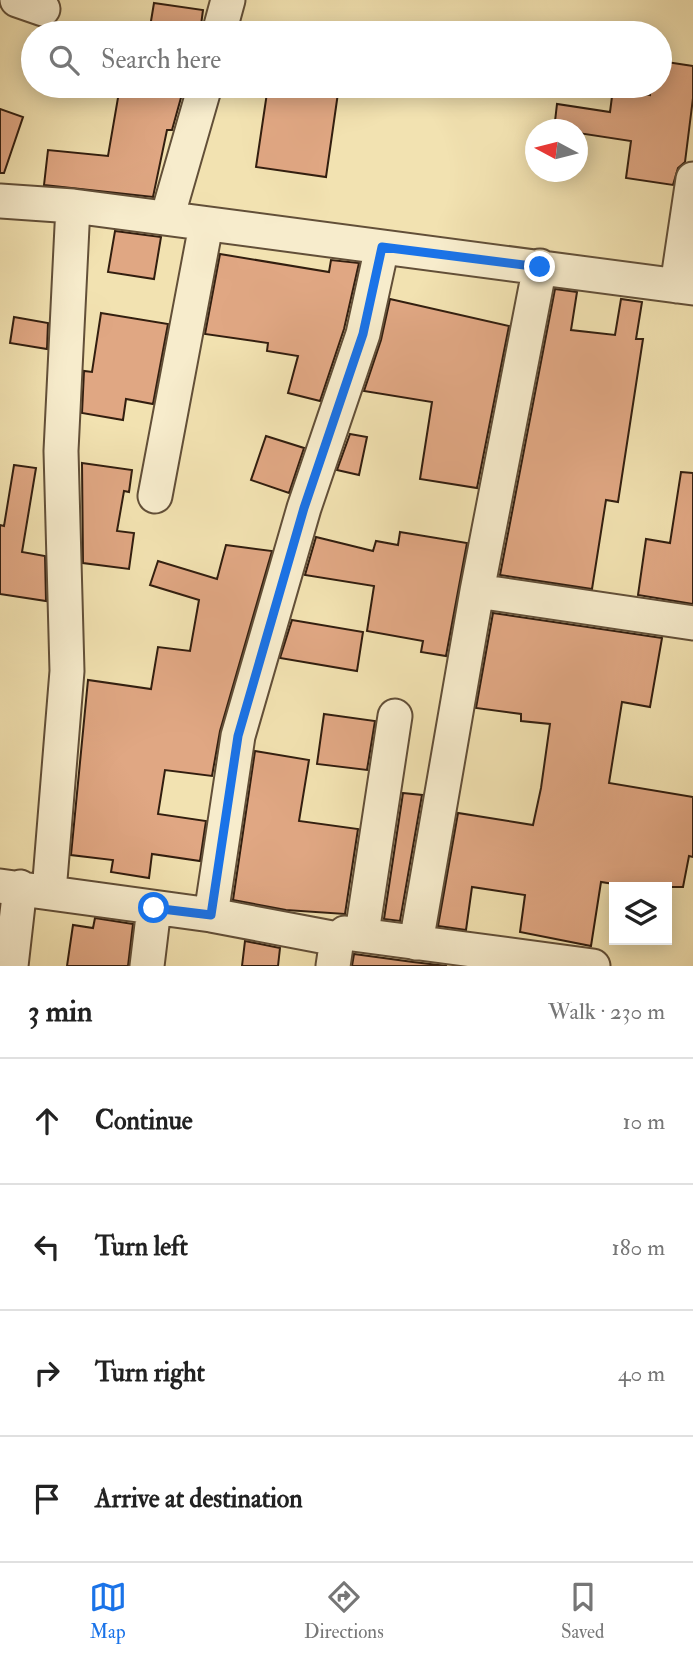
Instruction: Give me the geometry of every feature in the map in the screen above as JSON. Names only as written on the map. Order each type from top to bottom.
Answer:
[{"type":"street","points":[[223,21],[229,0]]},
{"type":"street","points":[[167,219],[202,98]]},
{"type":"street","points":[[0,201],[73,206],[685,287],[693,179]]},
{"type":"street","points":[[11,966],[23,888],[67,671],[61,451],[73,206]]},
{"type":"street","points":[[155,496],[206,225]]},
{"type":"street","points":[[211,915],[238,736],[304,508],[363,334],[382,247]]},
{"type":"street","points":[[416,943],[477,591],[540,267]]},
{"type":"street","points":[[477,591],[693,624]]},
{"type":"street","points":[[344,946],[395,716]]},
{"type":"street","points":[[23,888],[211,915],[344,946],[416,943],[593,966]]},
{"type":"street","points":[[147,966],[154,908]]},
{"type":"building","points":[[154,3],[203,10],[202,21],[151,21]]},
{"type":"building","points":[[672,63],[693,66],[693,98],[685,162],[678,168],[673,185],[626,178],[631,141],[588,135],[588,119],[555,119],[557,104],[610,112],[612,98],[672,98]]},
{"type":"building","points":[[118,98],[181,98],[172,130],[167,130],[153,197],[44,185],[48,150],[108,156]]},
{"type":"building","points":[[266,98],[337,98],[326,177],[256,167]]},
{"type":"building","points":[[0,109],[23,117],[4,173],[0,173]]},
{"type":"building","points":[[115,231],[161,237],[154,279],[108,272]]},
{"type":"building","points":[[220,254],[329,272],[331,260],[359,263],[344,329],[320,401],[288,393],[298,356],[267,351],[268,343],[205,334]]},
{"type":"building","points":[[555,289],[577,292],[571,330],[615,335],[621,299],[642,302],[636,339],[643,339],[618,502],[606,500],[592,589],[500,575]]},
{"type":"building","points":[[390,299],[509,326],[477,488],[420,479],[432,402],[364,391],[381,340]]},
{"type":"building","points":[[101,313],[168,324],[153,404],[126,399],[123,420],[82,413],[84,371],[92,372]]},
{"type":"building","points":[[14,317],[48,323],[47,349],[10,343]]},
{"type":"building","points":[[350,434],[367,437],[359,475],[337,470]]},
{"type":"building","points":[[266,436],[304,448],[289,493],[251,480]]},
{"type":"building","points":[[82,463],[132,470],[129,492],[124,491],[117,531],[134,533],[129,569],[83,563]]},
{"type":"building","points":[[14,465],[36,468],[22,552],[45,556],[46,601],[0,594],[0,525],[4,526]]},
{"type":"building","points":[[681,472],[693,473],[693,604],[638,595],[646,539],[670,543]]},
{"type":"building","points":[[400,532],[467,543],[446,656],[421,652],[423,641],[367,631],[374,586],[305,575],[316,537],[373,551],[376,541],[398,545]]},
{"type":"building","points":[[226,545],[272,551],[220,731],[212,776],[165,770],[158,814],[206,821],[200,861],[152,854],[149,878],[111,872],[113,860],[71,855],[88,680],[151,689],[158,647],[190,651],[199,600],[150,585],[158,561],[217,579]]},
{"type":"building","points":[[493,613],[662,638],[650,707],[622,702],[609,783],[693,797],[693,857],[689,856],[683,887],[672,887],[672,882],[601,882],[591,946],[520,932],[525,895],[472,887],[466,930],[438,926],[458,813],[533,825],[541,788],[550,724],[521,721],[521,714],[476,708]]},
{"type":"building","points":[[292,620],[363,632],[357,671],[280,658]]},
{"type":"building","points":[[324,714],[375,721],[367,770],[317,764]]},
{"type":"building","points":[[255,751],[309,760],[299,821],[358,829],[345,914],[286,910],[233,900]]},
{"type":"building","points":[[403,793],[422,795],[400,921],[384,919]]},
{"type":"building","points":[[95,918],[133,924],[128,966],[67,966],[73,925],[93,928]]},
{"type":"building","points":[[245,941],[280,948],[278,966],[242,966]]},
{"type":"building","points":[[354,954],[413,962],[447,966],[352,966]]},
{"type":"route","points":[[154,908],[211,915],[238,736],[304,508],[363,334],[382,247],[540,267]]}]
